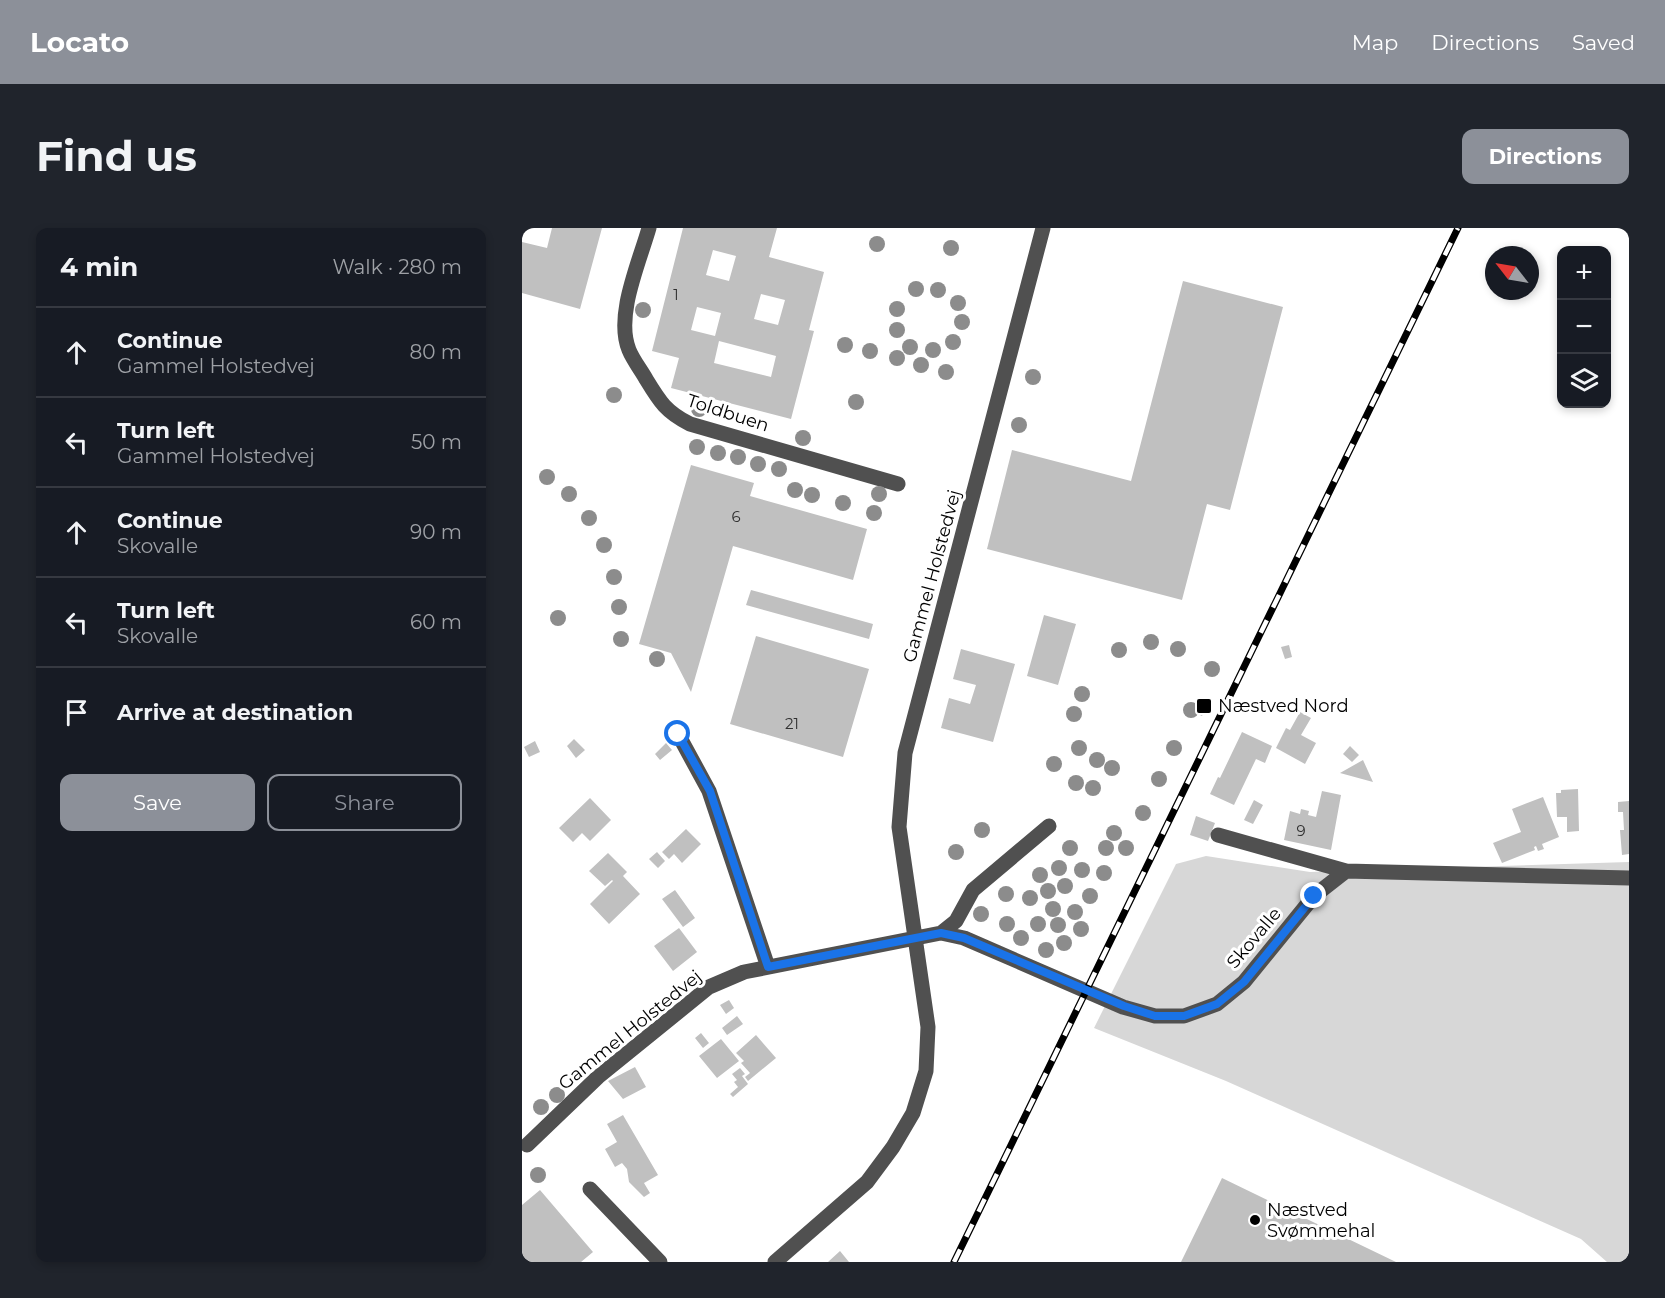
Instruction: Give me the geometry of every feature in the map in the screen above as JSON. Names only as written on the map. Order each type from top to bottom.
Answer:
[{"type":"street","name":"Toldbuen","points":[[649,228],[626,309],[625,334],[630,351],[662,406],[674,416],[690,424],[898,484]]},
{"type":"street","name":"Gammel Holstedvej","points":[[775,1262],[867,1182],[893,1147],[913,1113],[926,1071],[928,1028],[898,827],[904,753],[1043,228]]},
{"type":"street","points":[[678,734],[710,791],[768,967]]},
{"type":"street","points":[[941,933],[956,921],[974,890],[1049,826]]},
{"type":"street","points":[[1218,835],[1346,871],[1629,878]]},
{"type":"street","name":"Skovalle","points":[[915,938],[941,933],[964,938],[1124,1006],[1155,1016],[1184,1016],[1217,1004],[1244,982],[1314,896],[1346,871]]},
{"type":"street","name":"Gammel Holstedvej","points":[[527,1144],[598,1077],[709,987],[744,972],[915,938]]},
{"type":"street","points":[[590,1189],[660,1262]]},
{"type":"shaded area","points":[[1206,856],[1310,872],[1629,862],[1629,1262],[1607,1262],[1581,1239],[1226,1081],[1094,1028],[1176,864]]},
{"type":"building","points":[[552,228],[602,228],[580,309],[522,293],[522,242],[547,248]]},
{"type":"building","points":[[683,228],[777,228],[769,257],[824,272],[809,330],[814,331],[791,419],[671,388],[679,358],[652,351]],"holes":[[[713,250],[736,256],[729,281],[706,275]],[[761,294],[785,300],[778,325],[754,319]],[[697,307],[721,313],[715,336],[691,330]],[[719,341],[776,356],[771,377],[714,363]]]},
{"type":"building","points":[[1183,281],[1283,307],[1230,510],[1207,504],[1182,600],[987,549],[1012,450],[1131,481]]},
{"type":"building","points":[[691,465],[754,483],[750,496],[867,529],[853,580],[733,546],[691,692],[671,653],[639,644]]},
{"type":"building","points":[[751,590],[873,624],[869,639],[746,605]]},
{"type":"building","points":[[1044,615],[1076,624],[1058,685],[1027,676]]},
{"type":"building","points":[[756,636],[869,669],[843,757],[730,724]]},
{"type":"building","points":[[1289,645],[1292,657],[1285,659],[1281,647]]},
{"type":"building","points":[[961,649],[1015,664],[993,742],[941,728],[949,698],[970,704],[976,685],[953,679]]},
{"type":"building","points":[[1205,697],[1210,699],[1202,716],[1198,714]]},
{"type":"building","points":[[1300,712],[1311,718],[1301,735],[1316,743],[1305,764],[1276,748],[1286,728],[1290,730]]},
{"type":"building","points":[[1242,732],[1272,746],[1265,763],[1256,759],[1234,805],[1210,794]]},
{"type":"building","points":[[574,739],[585,750],[576,758],[567,746]]},
{"type":"building","points":[[535,741],[540,752],[529,757],[524,747]]},
{"type":"building","points":[[666,743],[672,750],[660,760],[655,754]]},
{"type":"building","points":[[1350,746],[1359,755],[1352,762],[1343,754]]},
{"type":"building","points":[[1363,760],[1373,782],[1340,773]]},
{"type":"building","points":[[1578,789],[1579,831],[1567,832],[1567,817],[1557,817],[1556,793],[1561,793],[1561,790]]},
{"type":"building","points":[[1322,791],[1341,795],[1331,850],[1284,840],[1290,811],[1300,814],[1301,809],[1309,811],[1308,815],[1316,817]]},
{"type":"building","points":[[1543,797],[1559,837],[1542,844],[1544,849],[1538,851],[1536,846],[1535,850],[1502,863],[1493,843],[1521,832],[1512,809]]},
{"type":"building","points":[[590,798],[611,820],[590,841],[582,833],[573,842],[559,828]]},
{"type":"building","points":[[1254,800],[1263,805],[1253,824],[1244,820]]},
{"type":"building","points":[[1629,801],[1629,854],[1622,855],[1620,830],[1624,830],[1623,812],[1618,812],[1618,802]]},
{"type":"building","points":[[1196,816],[1215,823],[1208,841],[1190,835]]},
{"type":"building","points":[[686,829],[701,844],[682,863],[674,854],[669,859],[662,852]]},
{"type":"building","points":[[657,852],[665,861],[658,868],[649,859]]},
{"type":"building","points":[[608,853],[627,872],[623,876],[640,894],[609,924],[590,904],[613,881],[605,886],[589,871]]},
{"type":"building","points":[[675,890],[695,918],[683,927],[662,899]]},
{"type":"building","points":[[679,928],[697,952],[673,971],[654,946]]},
{"type":"building","points":[[729,1000],[734,1008],[726,1014],[720,1005]]},
{"type":"building","points":[[737,1016],[743,1024],[727,1035],[722,1028]]},
{"type":"building","points":[[701,1033],[709,1043],[703,1048],[695,1038]]},
{"type":"building","points":[[756,1035],[776,1058],[748,1081],[745,1077],[750,1073],[741,1063],[744,1061],[736,1053]]},
{"type":"building","points":[[721,1039],[739,1061],[717,1078],[699,1056]]},
{"type":"building","points":[[635,1067],[646,1087],[623,1099],[608,1081]]},
{"type":"building","points":[[740,1068],[748,1084],[733,1097],[730,1094],[738,1087],[734,1082],[737,1080],[732,1074]]},
{"type":"building","points":[[623,1115],[658,1175],[644,1183],[650,1193],[644,1197],[629,1182],[627,1169],[622,1163],[615,1167],[605,1149],[617,1142],[607,1124]]},
{"type":"building","name":"Næstved Svømmehal","points":[[1222,1178],[1396,1262],[1181,1262]]},
{"type":"building","points":[[540,1190],[593,1252],[581,1262],[522,1262],[522,1205]]},
{"type":"building","points":[[840,1251],[849,1262],[828,1262]]},
{"type":"railway","points":[[954,1262],[1458,228]]},
{"type":"place","name":"Næstved Nord","points":[[1204,706]]},
{"type":"place","name":"Næstved Svømmehal","points":[[1255,1220]]},
{"type":"route","points":[[678,734],[710,791],[768,967],[941,933],[964,938],[1124,1006],[1155,1016],[1184,1016],[1217,1004],[1244,982],[1314,896]]}]
